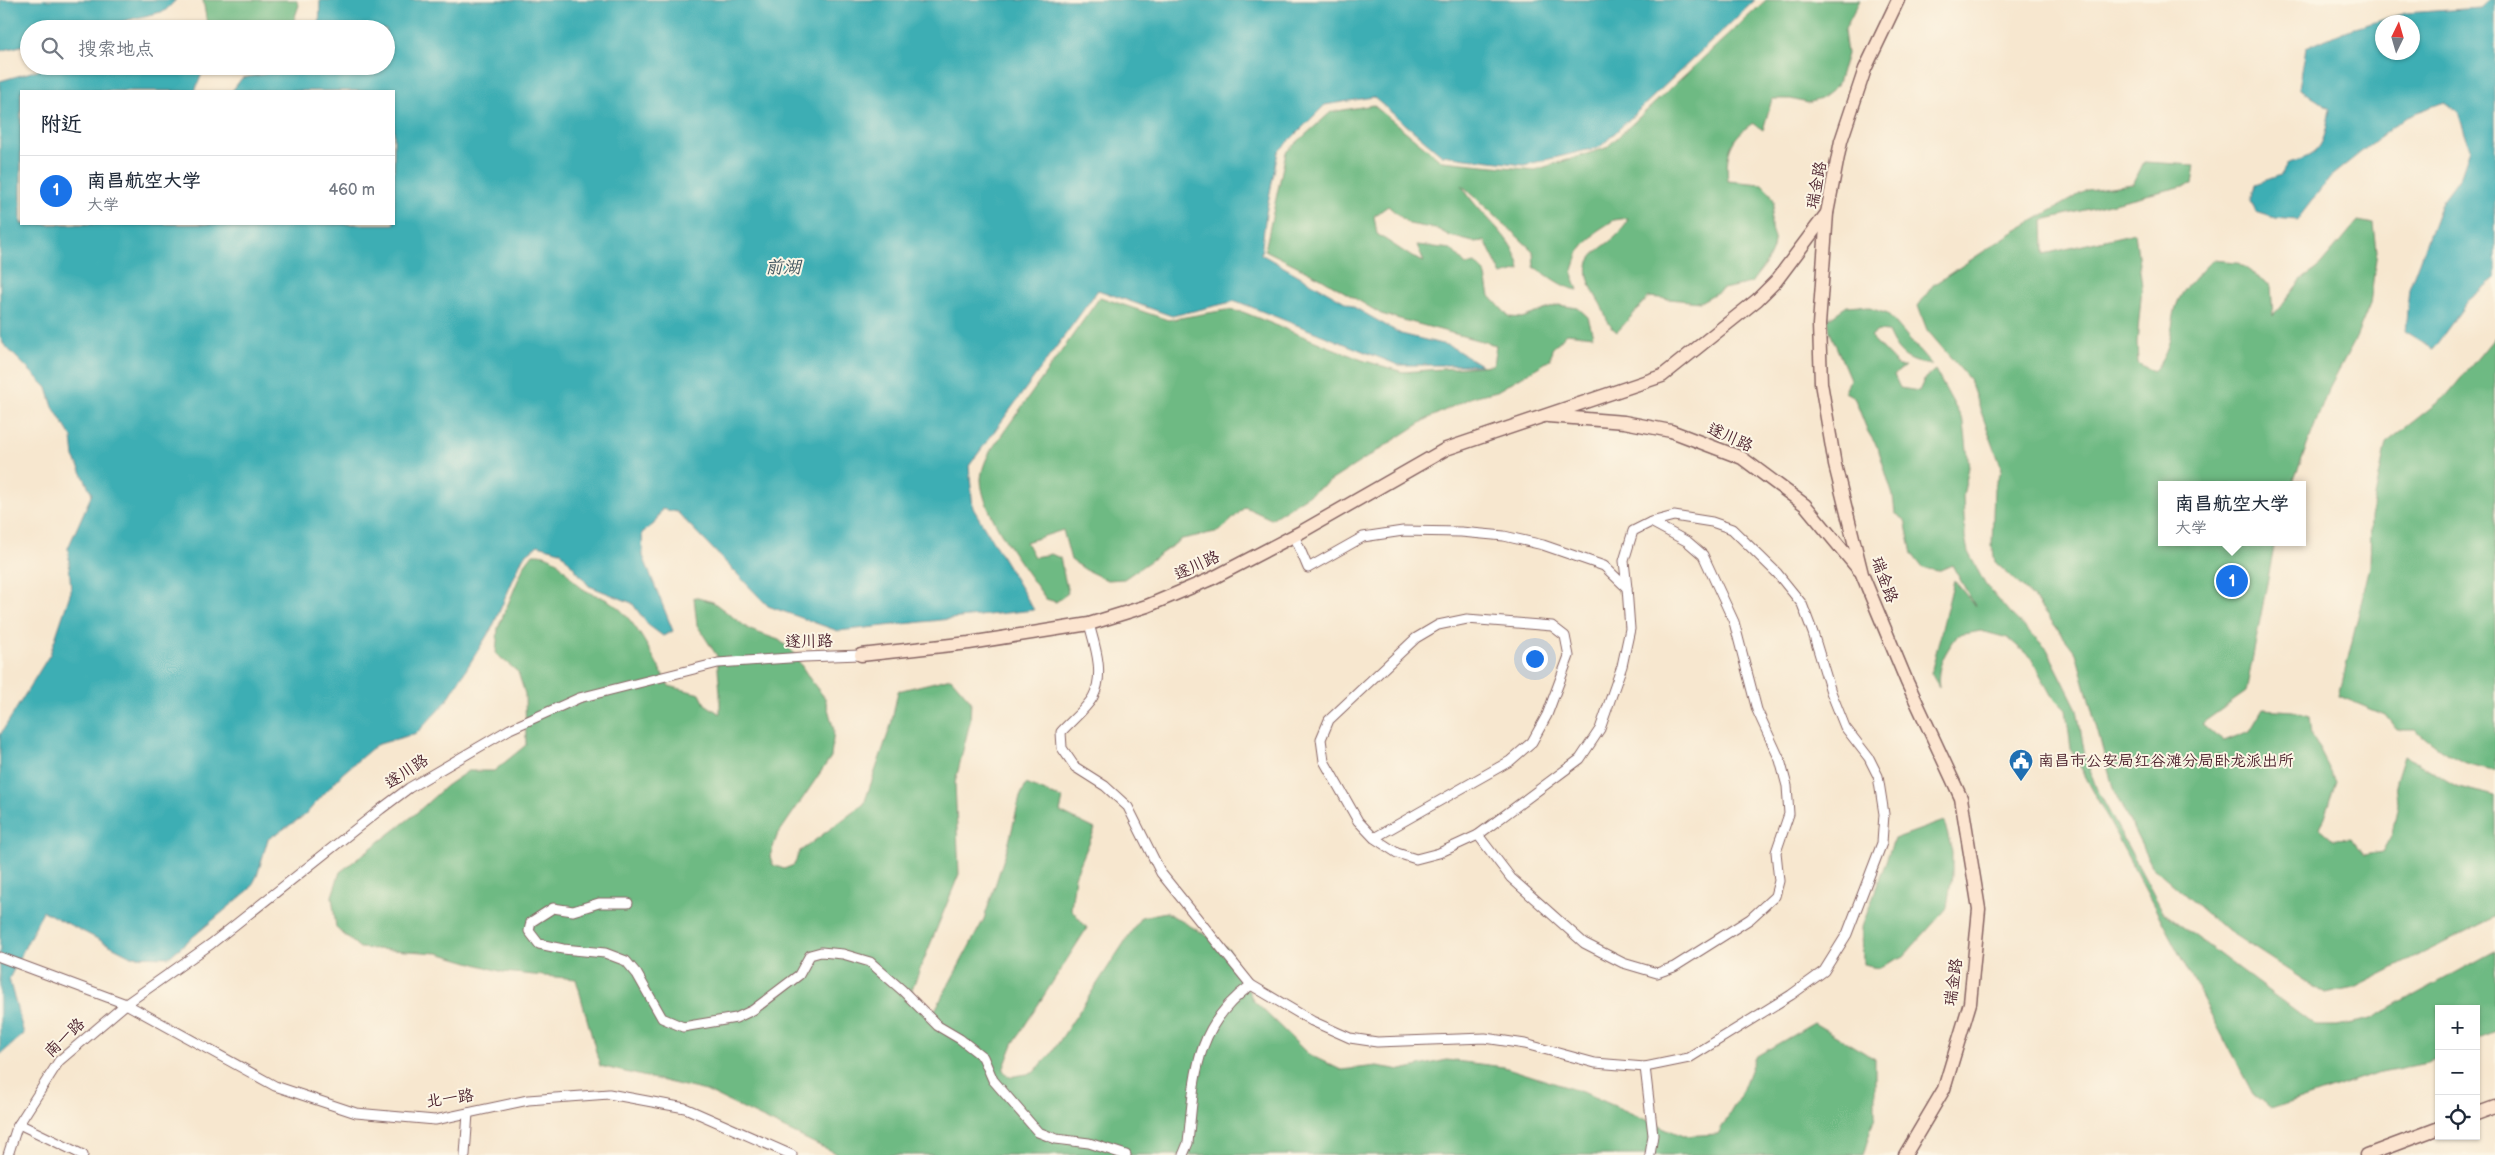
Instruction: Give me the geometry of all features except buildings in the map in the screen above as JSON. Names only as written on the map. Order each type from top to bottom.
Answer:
[{"type":"street","name":"瑞金路","points":[[1898,0],[1865,69],[1842,141],[1827,213],[1820,304],[1821,383],[1834,465],[1862,574],[1906,682],[1961,798],[1979,909],[1970,1004],[1944,1089],[1905,1155]]},
{"type":"street","name":"遂川路","points":[[126,1004],[211,944],[409,788],[510,729],[579,698],[718,663],[862,655],[969,643],[1089,624],[1147,606],[1213,578],[1294,536],[1446,448],[1662,376],[1770,288],[1827,213]]},
{"type":"street","name":"遂川路","points":[[1543,416],[1624,422],[1671,431],[1742,458],[1805,505],[1862,574]]},
{"type":"street","points":[[1089,624],[1096,652],[1099,677],[1093,697],[1061,732],[1062,748],[1075,767],[1105,786],[1128,807],[1161,873],[1251,985],[1312,1021],[1350,1038],[1377,1042],[1485,1038],[1525,1044],[1595,1063],[1645,1067],[1689,1058],[1791,995],[1824,971],[1847,934],[1882,843],[1884,814],[1878,776],[1869,758],[1845,727],[1830,692],[1813,633],[1802,604],[1777,573],[1732,529],[1712,522],[1674,516],[1651,522],[1633,531],[1624,561],[1630,629],[1622,666],[1600,729],[1580,759],[1478,835],[1439,853],[1416,859],[1397,853],[1374,838],[1358,822],[1324,761],[1321,739],[1329,720],[1416,638],[1438,625],[1467,619],[1552,626],[1565,636],[1569,656],[1547,715],[1532,742],[1510,761],[1374,838]]},
{"type":"street","points":[[1478,835],[1510,878],[1584,943],[1623,963],[1657,973],[1674,967],[1750,920],[1775,896],[1779,881],[1776,852],[1789,814],[1787,786],[1780,760],[1757,710],[1734,622],[1703,555],[1688,542],[1651,522]]},
{"type":"street","points":[[1294,536],[1308,568],[1363,538],[1403,532],[1461,532],[1504,536],[1543,545],[1604,566],[1627,588]]},
{"type":"street","points":[[628,903],[599,903],[573,911],[553,908],[531,922],[528,931],[539,944],[563,949],[605,953],[626,961],[637,974],[662,1018],[683,1027],[736,1018],[753,1010],[799,975],[810,955],[821,952],[843,954],[870,962],[902,990],[938,1026],[960,1039],[983,1057],[992,1080],[1038,1132],[1056,1140],[1089,1143],[1126,1155]]},
{"type":"street","name":"北一路","points":[[0,957],[126,1004],[275,1086],[356,1113],[435,1120],[528,1100],[609,1094],[684,1108],[792,1155]]},
{"type":"street","points":[[1183,1155],[1188,1142],[1198,1057],[1209,1031],[1232,999],[1251,985]]},
{"type":"street","name":"南一路","points":[[8,1155],[19,1124],[59,1061],[126,1004]]},
{"type":"street","points":[[1645,1067],[1653,1135],[1650,1155]]},
{"type":"street","points":[[2480,1113],[2495,1107]]},
{"type":"street","points":[[465,1155],[468,1113]]},
{"type":"street","points":[[19,1124],[82,1155]]},
{"type":"street","points":[[2367,1155],[2435,1130]]},
{"type":"green space","points":[[203,0],[296,0],[299,5],[294,20],[206,20]]},
{"type":"green space","points":[[1766,0],[1860,0],[1844,31],[1847,54],[1837,86],[1821,99],[1807,103],[1791,99],[1772,99],[1763,130],[1753,123],[1739,135],[1731,148],[1727,163],[1728,181],[1762,184],[1774,201],[1771,219],[1774,240],[1773,248],[1766,264],[1751,283],[1723,289],[1700,302],[1649,297],[1617,332],[1607,320],[1590,282],[1587,269],[1590,259],[1622,230],[1628,218],[1614,220],[1597,231],[1579,252],[1572,273],[1578,290],[1560,284],[1534,267],[1533,251],[1462,185],[1511,246],[1520,270],[1502,275],[1485,241],[1473,242],[1450,236],[1437,229],[1409,224],[1388,206],[1374,216],[1377,234],[1412,257],[1424,262],[1417,245],[1451,249],[1466,265],[1475,263],[1485,272],[1490,296],[1509,317],[1522,318],[1558,305],[1578,308],[1588,317],[1593,336],[1567,333],[1552,349],[1550,360],[1497,391],[1472,397],[1427,419],[1271,519],[1245,507],[1220,531],[1182,539],[1124,579],[1107,580],[1071,560],[1063,530],[1026,542],[1034,557],[1051,554],[1060,558],[1068,593],[1056,602],[1046,599],[996,525],[983,493],[981,479],[984,464],[991,450],[1100,297],[1168,320],[1226,310],[1243,312],[1362,360],[1403,372],[1493,365],[1496,345],[1381,314],[1321,278],[1265,250],[1286,152],[1331,112],[1373,105],[1442,161],[1535,170],[1606,148]]},
{"type":"green space","points":[[2144,162],[2195,165],[2192,184],[2043,220],[2044,254],[2135,233],[2142,286],[2137,342],[2138,363],[2153,372],[2167,348],[2178,300],[2191,282],[2212,260],[2237,262],[2271,286],[2273,316],[2301,280],[2317,269],[2358,221],[2374,224],[2377,251],[2370,304],[2356,338],[2329,388],[2294,481],[2158,481],[2158,546],[2274,546],[2246,692],[2201,724],[2224,741],[2250,731],[2263,709],[2293,711],[2310,716],[2312,735],[2336,782],[2320,828],[2333,839],[2350,838],[2365,855],[2382,852],[2392,834],[2398,804],[2396,780],[2404,755],[2456,786],[2495,796],[2495,917],[2354,988],[2325,994],[2222,927],[2152,866],[2114,791],[2076,653],[2033,597],[1995,562],[1992,545],[1994,488],[2002,469],[1969,379],[1927,330],[1918,306],[1933,285],[2010,234],[2087,190],[2133,184]]},
{"type":"green space","points":[[1860,305],[1888,314],[1932,365],[1916,362],[1904,356],[1888,332],[1878,331],[1870,336],[1899,366],[1905,366],[1894,375],[1900,388],[1919,391],[1925,378],[1935,370],[1964,423],[1969,467],[1963,496],[1965,537],[1968,552],[1985,584],[2009,612],[2047,649],[2077,709],[2085,756],[2096,787],[2163,912],[2315,1026],[2337,1026],[2371,1019],[2495,951],[2495,1031],[2480,1037],[2480,1005],[2435,1005],[2435,1059],[2427,1063],[2376,1073],[2271,1109],[2253,1094],[2071,749],[2066,710],[2051,695],[2031,658],[2008,638],[1981,631],[1958,635],[1946,653],[1941,666],[1938,679],[1939,687],[1931,673],[1954,580],[1975,606],[1952,565],[1938,571],[1923,568],[1912,554],[1905,520],[1895,513],[1893,496],[1878,448],[1868,432],[1854,397],[1845,392],[1850,379],[1830,332],[1828,319],[1847,306]]},
{"type":"green space","points":[[2495,337],[2495,770],[2462,761],[2434,745],[2416,730],[2397,730],[2385,715],[2339,696],[2370,566],[2371,517],[2386,443],[2447,395]]},
{"type":"green space","points":[[533,554],[548,556],[559,564],[582,588],[619,608],[628,617],[644,640],[669,686],[700,694],[705,704],[720,714],[717,656],[697,625],[694,597],[713,602],[750,630],[779,640],[792,651],[825,698],[834,730],[831,757],[777,836],[770,856],[773,865],[784,869],[794,865],[799,852],[864,804],[891,725],[898,691],[951,678],[971,701],[970,722],[955,783],[959,874],[912,989],[915,1003],[924,1012],[935,1010],[984,919],[1008,846],[1020,797],[1026,784],[1063,799],[1060,812],[1095,829],[1075,876],[1071,909],[1087,928],[1013,1044],[1003,1070],[1009,1077],[1033,1073],[1051,1054],[1141,917],[1166,912],[1228,948],[1253,1000],[1308,1054],[1341,1070],[1377,1066],[1401,1070],[1447,1060],[1504,1067],[1585,1093],[1683,1136],[1718,1134],[1741,1094],[1755,1057],[1814,1023],[1875,1059],[1875,1116],[1863,1155],[839,1155],[706,1091],[600,1066],[576,979],[503,972],[438,953],[360,948],[336,928],[332,896],[340,872],[414,815],[446,786],[468,771],[494,771],[526,745],[525,694],[518,672],[496,654],[498,628],[524,566]]},
{"type":"green space","points":[[1944,821],[1952,851],[1952,875],[1947,908],[1904,956],[1878,968],[1863,965],[1862,927],[1894,839]]},
{"type":"water","points":[[0,0],[176,0],[165,11],[128,20],[20,20],[20,46],[0,51]]},
{"type":"water","name":"前湖","points":[[320,0],[1755,0],[1600,147],[1524,165],[1442,155],[1373,97],[1325,105],[1278,152],[1266,213],[1261,254],[1401,334],[1450,346],[1481,365],[1398,365],[1236,301],[1172,316],[1098,290],[969,466],[973,508],[1034,610],[838,631],[768,606],[677,512],[662,509],[654,524],[642,533],[643,556],[673,631],[663,636],[648,625],[632,603],[589,586],[560,551],[538,545],[523,557],[493,626],[446,702],[417,733],[376,745],[343,773],[304,816],[268,839],[257,876],[250,889],[169,957],[131,956],[43,911],[9,979],[24,1034],[0,1055],[0,735],[50,654],[71,591],[68,548],[92,494],[74,457],[72,438],[53,407],[47,388],[4,345],[0,337],[0,81],[21,75],[201,75],[195,90],[20,90],[20,225],[395,225],[395,90],[233,90],[242,78],[259,75],[395,75],[395,20],[319,20]]},
{"type":"water","points":[[2489,0],[2495,0],[2495,279],[2468,301],[2433,349],[2405,332],[2409,288],[2442,201],[2461,175],[2470,149],[2458,112],[2444,102],[2405,117],[2330,177],[2297,220],[2275,218],[2256,212],[2251,200],[2255,184],[2281,175],[2288,163],[2300,160],[2316,151],[2324,138],[2330,109],[2299,88],[2306,48],[2342,32],[2375,22],[2375,60],[2420,60],[2420,15],[2398,15],[2480,8]]},
{"type":"place","name":"南昌航空大学","points":[[2232,581]]},
{"type":"place","name":"南昌市公安局红谷滩分局卧龙派出所","points":[[2021,782]]}]
